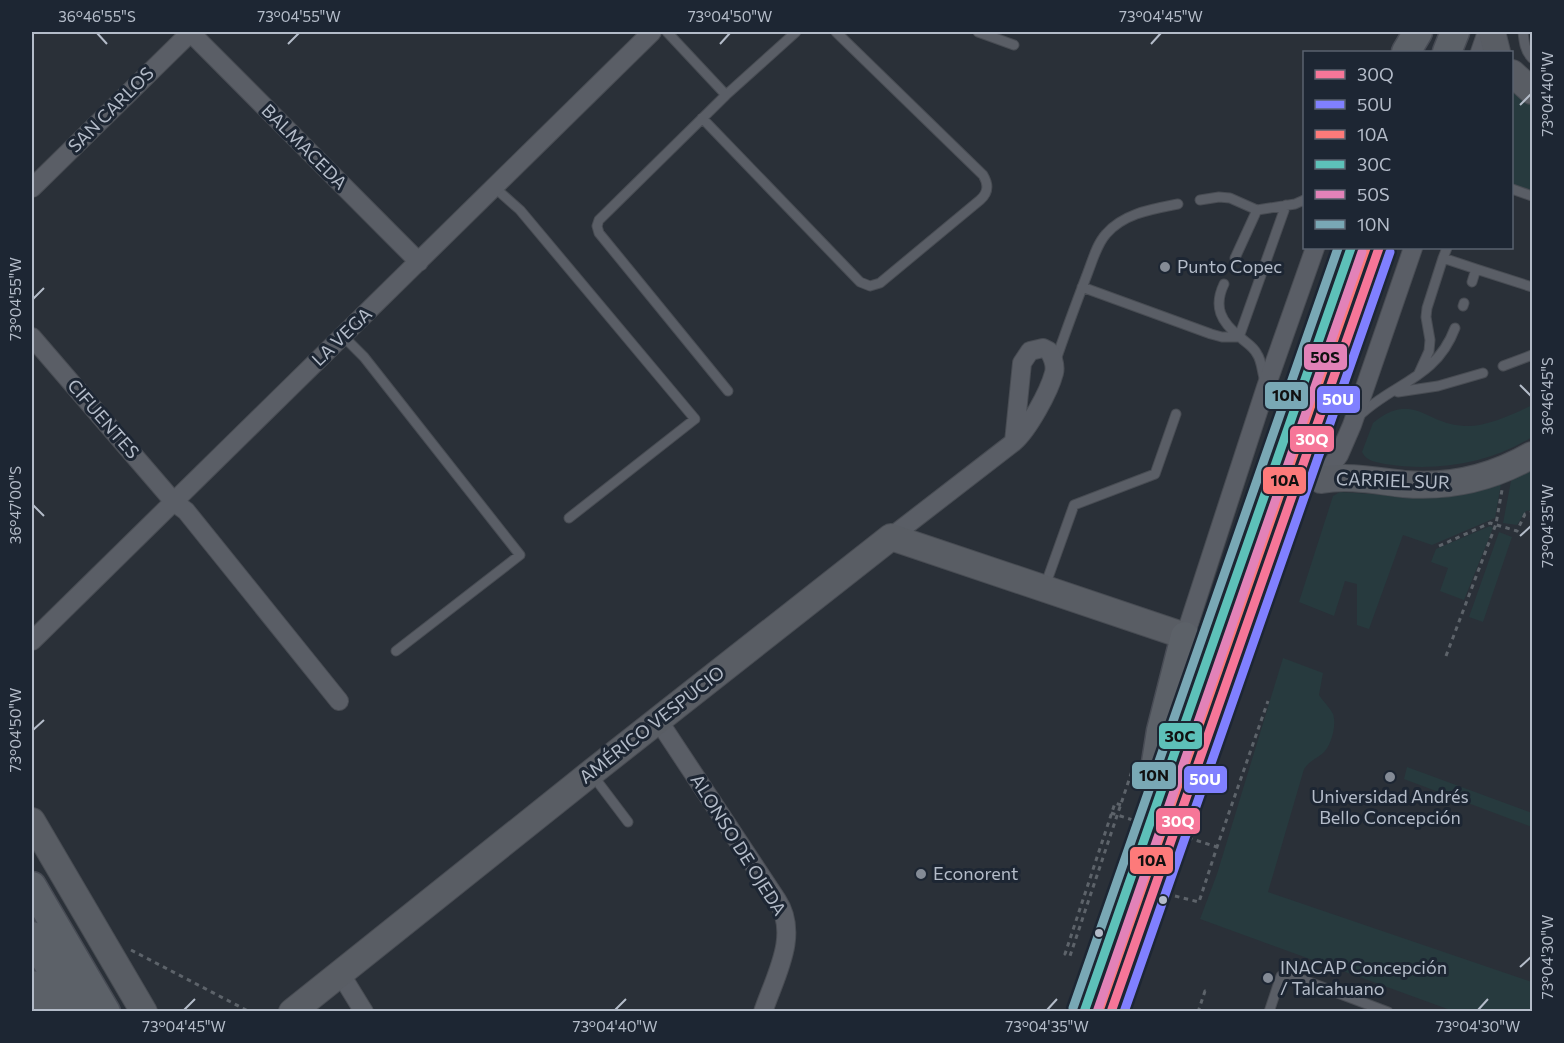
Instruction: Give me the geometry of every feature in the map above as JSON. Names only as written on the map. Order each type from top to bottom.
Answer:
[{"type":"main road","points":[[1407,51],[1418,32]]},
{"type":"main road","points":[[1419,51],[1426,32]]},
{"type":"main road","points":[[1447,51],[1455,32]]},
{"type":"main road","points":[[1084,1011],[1351,249]]},
{"type":"main road","points":[[1110,1011],[1379,249]]},
{"type":"main road","points":[[1284,521],[1321,480]]},
{"type":"main road","points":[[1145,836],[1161,731],[1185,636]]},
{"type":"main road","points":[[32,886],[106,1011]]},
{"type":"main road","points":[[32,936],[76,1011]]},
{"type":"street","name":"SAN CARLOS","points":[[32,189],[190,32]]},
{"type":"street","name":"BALMACEDA","points":[[190,32],[419,262]]},
{"type":"street","points":[[1480,51],[1487,32]]},
{"type":"street","points":[[1492,32],[1497,51]]},
{"type":"street","name":"LA VEGA","points":[[32,641],[419,262],[648,33]]},
{"type":"street","points":[[1513,74],[1533,92]]},
{"type":"street","points":[[891,537],[1185,636],[1266,387],[1315,249]]},
{"type":"street","points":[[1321,480],[1339,455],[1352,425],[1413,249]]},
{"type":"street","name":"CIFUENTES","points":[[32,337],[174,502],[186,511],[339,701]]},
{"type":"street","points":[[1014,442],[1022,363],[1030,351],[1043,348],[1049,351],[1054,365]]},
{"type":"street","name":"AMÉRICO VESPUCIO","points":[[292,1011],[591,772],[1014,442],[1029,425],[1054,374],[1054,365]]},
{"type":"street","name":"CARRIEL SUR","points":[[1321,480],[1351,478],[1441,485],[1471,480],[1502,470],[1533,455]]},
{"type":"street","name":"ALONSO DE OJEDA","points":[[658,720],[782,907],[788,933],[763,1011]]},
{"type":"street","points":[[32,821],[144,1011]]},
{"type":"street","points":[[340,973],[364,1011]]},
{"type":"lane","points":[[667,32],[726,94]]},
{"type":"lane","points":[[728,391],[599,233],[597,226],[599,220],[726,94],[796,32]]},
{"type":"lane","points":[[702,118],[860,282],[870,286],[880,283],[980,200],[986,193],[987,184],[983,175],[836,32]]},
{"type":"lane","points":[[978,32],[1014,45]]},
{"type":"lane","points":[[1523,32],[1528,54],[1533,58]]},
{"type":"lane","points":[[494,187],[520,210],[695,419],[569,518]]},
{"type":"lane","points":[[1513,189],[1533,196]]},
{"type":"lane","points":[[1200,200],[1230,198],[1257,210],[1286,206],[1303,201]]},
{"type":"lane","points":[[1054,365],[1100,243],[1106,234],[1121,222],[1138,213],[1178,204]]},
{"type":"lane","points":[[1239,337],[1286,206]]},
{"type":"lane","points":[[1235,258],[1257,210]]},
{"type":"lane","points":[[1419,375],[1429,351],[1427,308],[1447,249]]},
{"type":"lane","points":[[1443,258],[1533,287]]},
{"type":"lane","points":[[1472,282],[1476,269]]},
{"type":"lane","points":[[1224,284],[1220,292],[1218,308],[1227,325],[1250,345],[1259,357],[1266,387]]},
{"type":"lane","points":[[1083,287],[1211,334],[1222,337],[1239,337]]},
{"type":"lane","points":[[1352,425],[1371,406],[1419,375],[1446,348],[1455,328]]},
{"type":"lane","points":[[343,336],[364,357],[520,555],[396,651]]},
{"type":"lane","points":[[1503,366],[1533,355]]},
{"type":"lane","points":[[1393,392],[1438,386],[1483,372]]},
{"type":"lane","points":[[1044,589],[1074,505],[1155,474],[1176,414]]},
{"type":"lane","points":[[591,772],[628,822]]},
{"type":"lane","points":[[1269,1011],[1281,976],[1284,974],[1388,1011]]},
{"type":"path","points":[[1446,656],[1496,524],[1504,483],[1502,470]]},
{"type":"path","points":[[1439,546],[1490,523],[1516,531],[1525,514],[1533,512]]},
{"type":"path","points":[[1153,889],[1200,902],[1268,701]]},
{"type":"path","points":[[1121,805],[1115,803],[1111,813],[1065,954],[1070,956],[1121,805],[1134,765]]},
{"type":"path","points":[[1111,813],[1217,847]]},
{"type":"path","points":[[129,949],[250,1011]]},
{"type":"path","points":[[1198,1011],[1205,991],[1209,993]]},
{"type":"green space","points":[[1513,89],[1532,104],[1532,191],[1513,184]]},
{"type":"green space","points":[[1532,405],[1532,437],[1480,460],[1442,466],[1404,466],[1372,461],[1362,452],[1373,423],[1399,409],[1410,409],[1451,424],[1473,426],[1500,419]]},
{"type":"green space","points":[[1532,469],[1532,510],[1526,511],[1517,525],[1503,523],[1511,481]]},
{"type":"green space","points":[[1501,484],[1495,518],[1432,545],[1403,535],[1369,629],[1357,625],[1357,584],[1345,581],[1334,616],[1299,602],[1333,496],[1340,492],[1432,498],[1461,495]]},
{"type":"green space","points":[[1490,526],[1493,528],[1464,600],[1440,591],[1448,568],[1431,562],[1436,549]]},
{"type":"green space","points":[[1499,532],[1512,537],[1483,622],[1469,617]]},
{"type":"green space","points":[[1283,658],[1323,673],[1319,695],[1333,714],[1334,730],[1325,751],[1304,769],[1268,892],[1532,982],[1532,1011],[1453,1011],[1200,919],[1217,874]]},
{"type":"green space","points":[[1407,767],[1532,813],[1532,827],[1404,779]]},
{"type":"transit line","name":"10N","points":[[1073,1008],[1338,249]]},
{"type":"transit line","name":"30C","points":[[1084,1012],[1351,249]]},
{"type":"transit line","name":"10A","points":[[1100,1008],[1366,249]]},
{"type":"transit line","name":"30Q","points":[[1111,1012],[1379,249]]},
{"type":"transit line","name":"50S","points":[[1097,1012],[1362,252]]},
{"type":"transit line","name":"50U","points":[[1124,1012],[1390,252]]},
{"type":"place","name":"Punto Copec","points":[[1165,267]]},
{"type":"place","name":"Universidad Andrés Bello Concepción","points":[[1390,777]]},
{"type":"place","name":"Econorent","points":[[921,874]]},
{"type":"place","name":"INACAP Concepción / Talcahuano","points":[[1268,978]]}]
